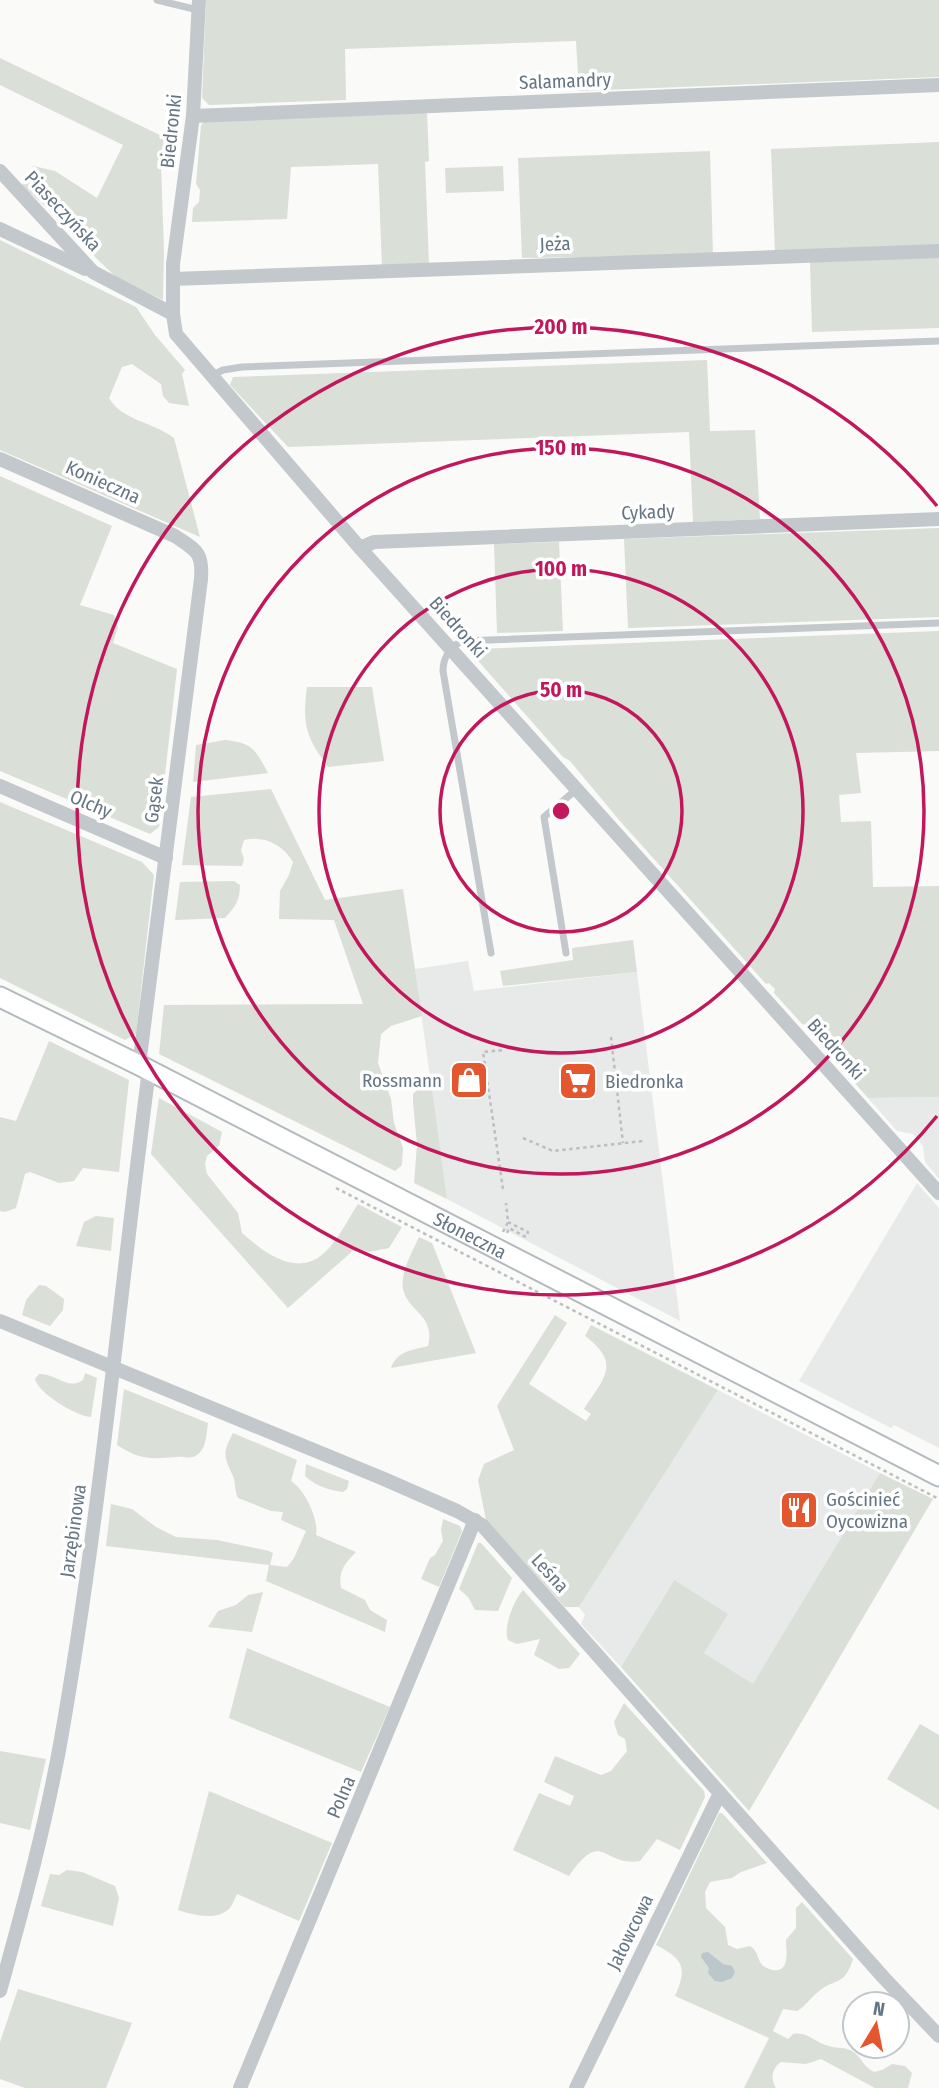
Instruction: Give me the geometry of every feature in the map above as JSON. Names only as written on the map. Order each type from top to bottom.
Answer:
[{"type":"main road","name":"Słoneczna","points":[[0,997],[144,1068],[939,1476]]},
{"type":"street","name":"Biedronki","points":[[199,5],[193,116],[173,264],[173,314],[176,334],[360,548],[939,1193]]},
{"type":"street","name":"Salamandry","points":[[193,116],[939,85]]},
{"type":"street","name":"Piaseczyńska","points":[[0,171],[93,272],[173,314]]},
{"type":"street","points":[[0,229],[93,272]]},
{"type":"street","name":"Jeża","points":[[173,279],[939,251]]},
{"type":"street","name":"Konieczna","points":[[0,459],[133,515],[189,545]]},
{"type":"street","name":"Cykady","points":[[360,548],[374,542],[939,519]]},
{"type":"street","name":"Gąsek","points":[[144,1068],[166,858],[202,567],[198,553],[189,545]]},
{"type":"street","name":"Olchy","points":[[0,786],[166,858]]},
{"type":"street","name":"Jarzębinowa","points":[[0,1992],[45,1820],[61,1740],[114,1368],[144,1068]]},
{"type":"street","name":"Leśna","points":[[0,1321],[384,1479],[482,1525],[884,1978],[939,2036]]},
{"type":"street","name":"Polna","points":[[240,2088],[475,1520]]},
{"type":"street","name":"Jałowcowa","points":[[576,2088],[720,1793]]},
{"type":"lane","points":[[157,0],[164,4],[199,5]]},
{"type":"lane","points":[[211,376],[223,370],[242,367],[939,341]]},
{"type":"lane","points":[[491,953],[443,671],[444,660],[452,648],[462,641],[939,623]]},
{"type":"lane","points":[[566,953],[544,817],[577,789]]},
{"type":"path","points":[[611,1037],[623,1143]]},
{"type":"path","points":[[503,1189],[483,1052],[504,1049]]},
{"type":"path","points":[[523,1138],[553,1152],[643,1140]]},
{"type":"path","points":[[506,1203],[508,1222],[504,1233],[509,1228],[526,1237],[528,1232],[508,1222]]},
{"type":"path","points":[[504,1276],[939,1499]]},
{"type":"shaded area","points":[[206,0],[939,0],[939,77],[579,91],[576,41],[345,49],[346,100],[209,105],[202,98]]},
{"type":"shaded area","points":[[0,58],[164,137],[161,165],[163,300],[117,278],[95,257],[82,239],[22,186],[33,166],[55,171],[97,198],[123,145],[0,85]]},
{"type":"shaded area","points":[[427,112],[429,161],[425,162],[429,265],[382,267],[378,164],[291,167],[287,219],[192,222],[193,208],[199,202],[200,190],[196,184],[201,125],[205,121]]},
{"type":"shaded area","points":[[939,142],[939,246],[775,253],[771,149]]},
{"type":"shaded area","points":[[710,151],[713,255],[522,258],[518,158]]},
{"type":"shaded area","points":[[503,166],[504,191],[446,193],[445,168]]},
{"type":"shaded area","points":[[0,240],[136,307],[155,335],[185,370],[182,374],[189,406],[169,403],[163,396],[161,384],[132,364],[122,367],[109,398],[130,416],[174,438],[200,537],[0,450]]},
{"type":"shaded area","points":[[939,256],[939,328],[812,332],[810,261]]},
{"type":"shaded area","points":[[707,360],[710,431],[755,430],[760,519],[693,522],[689,432],[288,447],[230,385],[233,377]]},
{"type":"shaded area","points":[[0,476],[112,526],[80,605],[114,615],[118,627],[113,643],[177,669],[159,827],[150,834],[0,771]]},
{"type":"shaded area","points":[[939,528],[939,617],[628,628],[624,539]]},
{"type":"shaded area","points":[[559,542],[563,631],[497,633],[494,544]]},
{"type":"shaded area","points":[[939,631],[939,751],[856,753],[861,793],[839,795],[841,822],[871,821],[873,887],[939,886],[939,1097],[868,1098],[812,1035],[810,1026],[802,1024],[774,993],[775,989],[769,983],[766,984],[473,655],[475,649]]},
{"type":"shaded area","points":[[307,687],[372,687],[384,761],[328,767],[307,730]]},
{"type":"shaded area","points":[[225,740],[247,745],[260,758],[268,773],[193,782],[196,745]]},
{"type":"shaded area","points":[[271,789],[325,900],[403,889],[422,1016],[391,1026],[381,1034],[378,1063],[391,1099],[394,1123],[403,1148],[402,1165],[395,1171],[159,1054],[164,1005],[363,1004],[334,920],[279,919],[280,891],[293,862],[284,850],[265,840],[244,840],[241,850],[244,859],[242,866],[182,865],[191,797]]},
{"type":"shaded area","points":[[0,802],[142,862],[154,875],[136,1034],[125,1040],[0,978]]},
{"type":"shaded area","points":[[234,881],[240,885],[239,895],[225,918],[175,920],[180,882]]},
{"type":"shaded area","points":[[633,940],[637,972],[503,986],[500,971],[573,960],[572,948]]},
{"type":"shaded area","points":[[468,961],[474,991],[637,972],[680,1321],[447,1199],[415,969]]},
{"type":"shaded area","points":[[49,1041],[129,1080],[119,1172],[83,1168],[74,1181],[59,1183],[30,1172],[25,1174],[16,1208],[0,1211],[0,1117],[16,1121]]},
{"type":"shaded area","points":[[418,1089],[432,1089],[447,1199],[414,1183],[417,1144],[413,1094]]},
{"type":"shaded area","points":[[939,1097],[939,1179],[925,1162],[923,1146],[913,1134],[897,1131],[868,1098]]},
{"type":"shaded area","points":[[159,1098],[222,1132],[219,1146],[207,1156],[207,1174],[238,1213],[242,1233],[269,1254],[290,1262],[303,1263],[315,1259],[334,1242],[358,1204],[402,1227],[389,1248],[369,1252],[356,1248],[288,1308],[151,1154]]},
{"type":"shaded area","points":[[917,1183],[939,1208],[939,1448],[894,1425],[891,1428],[799,1381]]},
{"type":"shaded area","points":[[96,1216],[114,1218],[111,1251],[76,1246],[84,1222]]},
{"type":"shaded area","points":[[419,1237],[432,1243],[476,1353],[391,1368],[401,1355],[428,1346],[428,1327],[425,1320],[410,1303],[403,1289],[405,1269]]},
{"type":"shaded area","points":[[39,1285],[46,1286],[64,1299],[63,1310],[50,1326],[22,1315],[26,1300]]},
{"type":"shaded area","points":[[555,1315],[567,1323],[529,1384],[586,1421],[591,1414],[584,1409],[606,1371],[603,1354],[585,1336],[591,1325],[718,1390],[579,1607],[565,1607],[486,1520],[478,1480],[484,1464],[514,1450],[497,1406]]},
{"type":"shaded area","points":[[85,1373],[97,1378],[91,1417],[76,1413],[59,1403],[43,1391],[35,1379],[39,1374],[45,1374],[72,1384],[83,1380]]},
{"type":"shaded area","points":[[124,1389],[208,1423],[203,1449],[192,1457],[152,1458],[139,1456],[117,1445]]},
{"type":"shaded area","points":[[718,1390],[880,1473],[753,1685],[704,1653],[673,1581],[621,1667],[581,1624],[585,1615],[579,1607]]},
{"type":"shaded area","points":[[233,1433],[297,1460],[291,1481],[310,1505],[316,1535],[356,1552],[343,1568],[341,1588],[365,1600],[370,1610],[387,1620],[385,1632],[266,1581],[269,1565],[106,1546],[111,1504],[132,1509],[156,1527],[176,1537],[217,1540],[269,1551],[273,1553],[270,1565],[287,1567],[306,1531],[281,1520],[283,1512],[271,1511],[238,1498],[226,1455]]},
{"type":"shaded area","points":[[306,1464],[349,1481],[347,1489],[338,1491],[313,1482],[305,1476]]},
{"type":"shaded area","points":[[880,1473],[933,1499],[749,1811],[621,1667],[674,1580],[728,1614],[704,1653],[753,1684]]},
{"type":"shaded area","points":[[443,1519],[460,1526],[462,1531],[439,1587],[421,1579],[430,1558],[435,1555],[443,1541]]},
{"type":"shaded area","points":[[478,1543],[481,1543],[512,1578],[498,1611],[475,1610],[468,1597],[459,1589]]},
{"type":"shaded area","points":[[523,1590],[580,1654],[569,1668],[559,1669],[534,1655],[540,1639],[517,1644],[508,1640],[510,1614]]},
{"type":"shaded area","points":[[263,1592],[252,1632],[208,1627],[218,1611],[236,1605],[248,1595]]},
{"type":"shaded area","points":[[247,1648],[390,1707],[361,1772],[229,1718]]},
{"type":"shaded area","points":[[624,1703],[704,1791],[705,1797],[680,1850],[657,1839],[640,1861],[618,1859],[596,1851],[580,1862],[569,1876],[513,1850],[539,1793],[570,1806],[574,1796],[544,1782],[555,1756],[601,1775],[611,1771],[627,1751],[625,1739],[618,1735],[614,1722]]},
{"type":"shaded area","points":[[920,1724],[939,1735],[939,1810],[887,1779]]},
{"type":"shaded area","points":[[0,1751],[46,1759],[30,1830],[0,1823]]},
{"type":"shaded area","points":[[209,1791],[332,1843],[299,1921],[237,1894],[229,1909],[218,1915],[197,1915],[178,1910]]},
{"type":"shaded area","points":[[719,1813],[722,1813],[767,1863],[732,1878],[710,1882],[705,1892],[706,1908],[725,1927],[728,1945],[737,1949],[750,1946],[763,1966],[772,1970],[782,1968],[786,1960],[786,1940],[796,1928],[796,1908],[802,1902],[853,1959],[842,1978],[824,1987],[800,2009],[783,2009],[773,2031],[788,2039],[793,2034],[803,2034],[841,2048],[841,2060],[862,2060],[874,2072],[892,2064],[905,2066],[912,2073],[908,2088],[875,2088],[821,2059],[806,2064],[781,2062],[773,2074],[776,2088],[744,2088],[769,2038],[675,1996],[681,1978],[680,1965],[672,1955],[656,1945]]},
{"type":"shaded area","points":[[67,1870],[82,1872],[115,1886],[119,1898],[113,1926],[41,1906],[50,1874],[59,1875]]},
{"type":"shaded area","points":[[708,1952],[723,1964],[732,1966],[735,1972],[732,1978],[722,1982],[715,1981],[701,1957],[702,1953]]},
{"type":"shaded area","points":[[18,1989],[132,2023],[106,2088],[25,2088],[0,2079],[0,2042]]},
{"type":"place","name":"Rossmann","points":[[469,1080]]},
{"type":"place","name":"Biedronka","points":[[578,1081]]},
{"type":"place","name":"Gościnieć Oycowizna","points":[[799,1510]]}]
